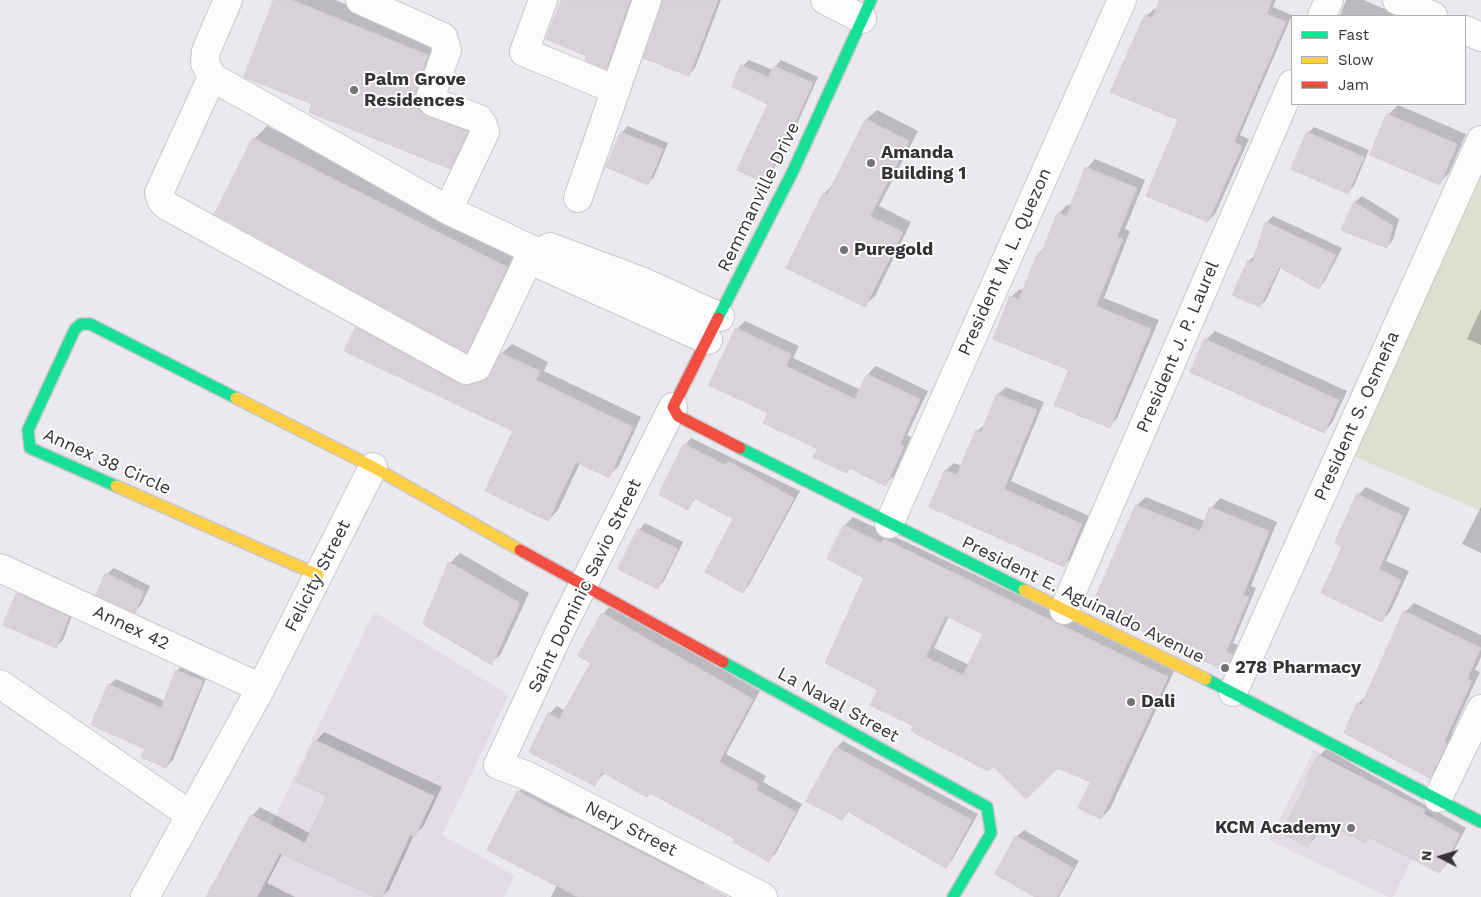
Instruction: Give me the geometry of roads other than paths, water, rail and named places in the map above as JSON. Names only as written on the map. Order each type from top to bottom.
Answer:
[{"type":"street","points":[[228,0],[206,51],[205,63],[212,77],[448,210],[536,252],[550,248],[612,283],[714,328]]},
{"type":"street","points":[[360,0],[443,37],[447,50],[431,96],[432,99],[434,102],[479,119],[484,125],[484,132],[448,210]]},
{"type":"street","points":[[543,0],[524,52],[616,90]]},
{"type":"street","points":[[578,198],[647,0]]},
{"type":"street","points":[[825,0],[867,10]]},
{"type":"street","name":"President M. L. Quezon","points":[[889,524],[1122,0]]},
{"type":"street","points":[[1322,15],[1329,0]]},
{"type":"street","points":[[1398,0],[1431,15]]},
{"type":"street","name":"Remmanville Drive","points":[[673,407],[793,171],[867,10]]},
{"type":"street","points":[[1466,30],[1481,37]]},
{"type":"street","points":[[212,77],[159,193],[162,201],[167,206],[466,370],[477,367],[536,252]]},
{"type":"street","name":"President J. P. Laurel","points":[[1064,610],[1291,86]]},
{"type":"street","name":"President S. Osmeña","points":[[1232,692],[1481,140]]},
{"type":"street","name":"Annex 38 Circle","points":[[318,574],[30,448],[28,430],[75,329],[81,324],[90,324],[373,467]]},
{"type":"street","name":"President E. Aguinaldo Avenue","points":[[673,407],[678,416],[889,524],[1232,692],[1481,822]]},
{"type":"street","name":"Saint Dominic Savio Street","points":[[498,765],[559,633],[673,407]]},
{"type":"street","points":[[373,467],[584,586]]},
{"type":"street","name":"Felicity Street","points":[[145,897],[189,814],[261,688],[373,467]]},
{"type":"street","name":"Annex 42","points":[[0,568],[261,688]]},
{"type":"street","name":"La Naval Street","points":[[584,586],[987,807],[991,833],[953,897]]},
{"type":"street","points":[[0,684],[189,814]]},
{"type":"street","points":[[1438,798],[1481,709]]},
{"type":"street","name":"Nery Street","points":[[498,765],[528,776],[736,891],[763,897]]},
{"type":"place","name":"Palm Grove Residences","points":[[354,90]]},
{"type":"place","name":"Amanda Building 1","points":[[871,163]]},
{"type":"place","name":"Puregold","points":[[844,250]]},
{"type":"place","name":"278 Pharmacy","points":[[1225,668]]},
{"type":"place","name":"Dali","points":[[1131,702]]},
{"type":"place","name":"KCM Academy","points":[[1351,828]]}]
